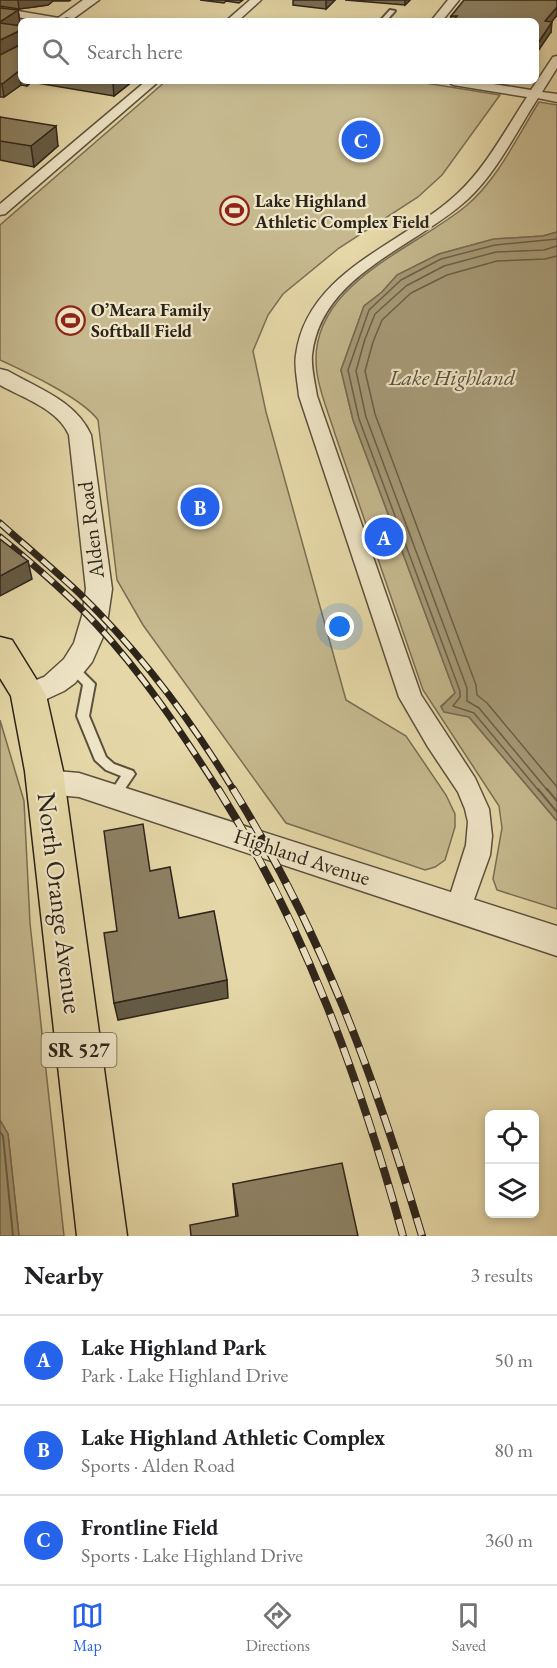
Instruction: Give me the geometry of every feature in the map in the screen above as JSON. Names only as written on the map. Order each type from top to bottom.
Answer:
[{"type":"main road","name":"North Orange Avenue","points":[[0,649],[28,695],[45,782],[102,1236]]},
{"type":"street","points":[[65,18],[92,0]]},
{"type":"street","points":[[235,18],[256,0]]},
{"type":"street","points":[[439,18],[454,0]]},
{"type":"street","points":[[0,11],[42,18]]},
{"type":"street","points":[[459,908],[480,834],[475,803],[469,787],[436,741],[410,697],[308,396],[302,361],[309,330],[325,301],[353,273],[431,221],[462,197],[487,167],[557,59]]},
{"type":"street","points":[[0,212],[149,84]]},
{"type":"street","points":[[472,84],[557,98]]},
{"type":"street","name":"Alden Road","points":[[0,376],[63,411],[74,421],[80,435],[99,590],[98,611],[89,642],[72,668],[54,684],[28,695]]},
{"type":"street","name":"Highland Avenue","points":[[45,782],[79,785],[557,941]]},
{"type":"lane","points":[[386,18],[392,11]]},
{"type":"lane","points":[[72,668],[89,684],[83,716],[101,760],[110,767],[129,774],[114,796]]},
{"type":"shaded area","points":[[163,84],[432,84],[500,95],[442,175],[418,197],[339,248],[283,294],[268,315],[253,351],[266,412],[346,700],[406,736],[446,795],[455,814],[455,827],[445,860],[435,867],[425,870],[286,823],[143,625],[117,580],[98,420],[80,403],[67,395],[0,360],[0,225]]},
{"type":"shaded area","points":[[539,102],[557,105],[557,232],[543,236],[494,239],[439,254],[397,275],[382,292],[364,306],[341,370],[353,420],[455,693],[441,706],[469,717],[557,821],[557,909],[497,890],[493,879],[502,828],[499,806],[423,690],[325,404],[317,373],[317,343],[327,316],[344,294],[367,273],[466,206],[488,183]]},
{"type":"shaded area","points":[[0,720],[24,801],[30,923],[64,1236],[19,1236],[8,1134],[0,1120]]},
{"type":"water","name":"Lake Highland","points":[[557,232],[557,821],[469,717],[444,712],[441,707],[455,693],[353,420],[341,370],[364,306],[382,292],[397,275],[439,254],[494,239],[543,236]]},
{"type":"water","points":[[0,1120],[8,1134],[19,1236],[0,1236]]},
{"type":"building","points":[[464,0],[557,0],[557,7],[545,21],[552,22],[539,42],[539,18],[455,18],[457,16],[451,16]]},
{"type":"building","points":[[0,8],[18,10],[0,22]]},
{"type":"building","points":[[0,23],[18,26],[18,31],[0,40]]},
{"type":"building","points":[[18,46],[18,72],[2,84],[0,83],[0,55]]},
{"type":"building","points":[[0,117],[56,126],[31,146],[0,141]]},
{"type":"building","points":[[0,539],[28,561],[0,576]]},
{"type":"building","points":[[143,824],[150,871],[170,867],[179,918],[214,911],[227,980],[114,1003],[104,933],[117,931],[104,831]]},
{"type":"building","points":[[342,1163],[358,1236],[191,1236],[190,1225],[238,1216],[233,1184]]},
{"type":"railway","points":[[0,523],[79,593],[143,662],[182,712],[234,791]]},
{"type":"railway","points":[[0,537],[85,612],[113,643],[161,704],[219,791]]},
{"type":"railway","points":[[218,789],[278,895],[327,1006],[349,1062],[403,1236]]},
{"type":"railway","points":[[233,789],[293,897],[343,1006],[385,1118],[422,1236]]},
{"type":"place","name":"Frontline Field","points":[[361,140]]},
{"type":"place","name":"Lake Highland Athletic Complex Field","points":[[234,211]]},
{"type":"place","name":"O’Meara Family Softball Field","points":[[70,320]]},
{"type":"place","name":"Lake Highland Athletic Complex","points":[[200,507]]},
{"type":"place","name":"Lake Highland Park","points":[[384,537]]}]
